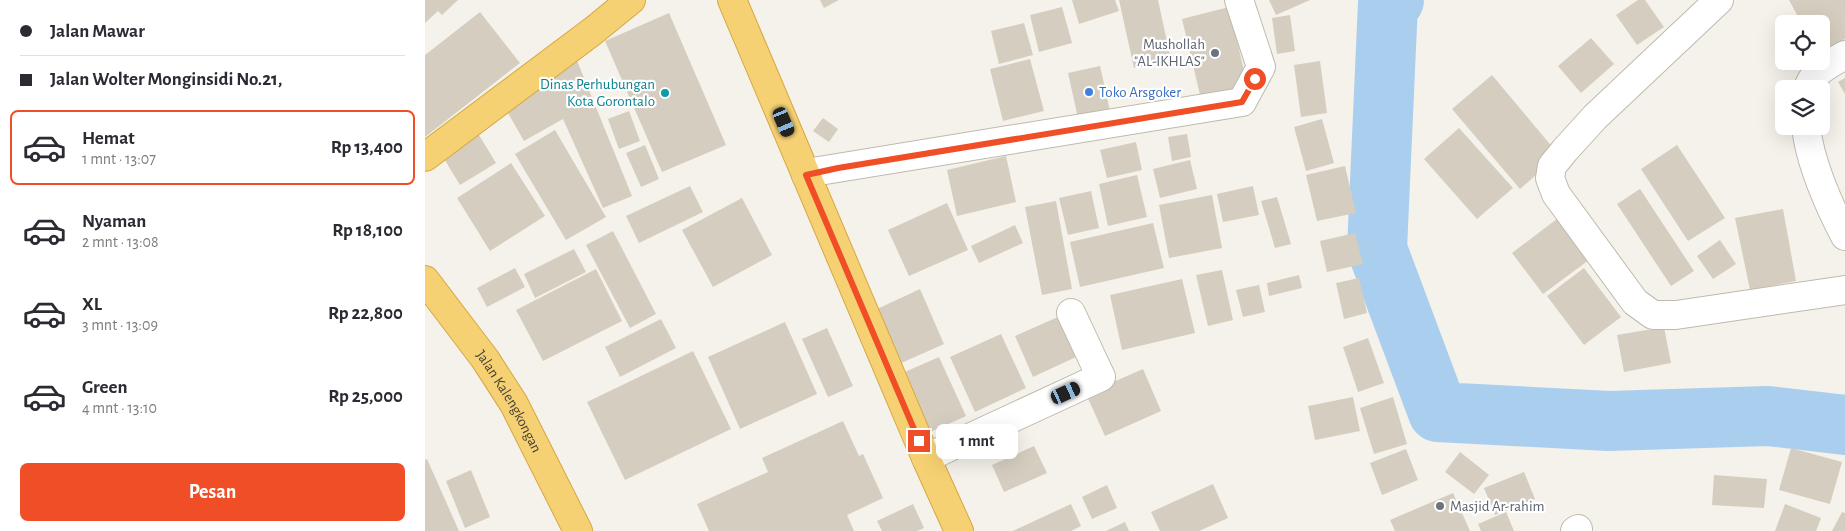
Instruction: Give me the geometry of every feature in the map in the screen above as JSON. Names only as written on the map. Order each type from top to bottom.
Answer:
[{"type":"highway","points":[[425,156],[593,31],[631,0]]},
{"type":"highway","points":[[732,0],[926,458],[959,531]]},
{"type":"highway","name":"Jalan Kalengkongan","points":[[425,280],[485,359],[514,404],[578,531]]},
{"type":"street","points":[[806,175],[1242,102],[1261,67],[1239,0]]},
{"type":"street","points":[[1719,0],[1595,117],[1552,166],[1549,178],[1556,194],[1635,302],[1653,315],[1676,315],[1845,290]]},
{"type":"street","points":[[1812,80],[1818,72],[1845,55]]},
{"type":"street","points":[[1808,135],[1811,156],[1835,218],[1845,236]]},
{"type":"street","points":[[926,458],[1101,377],[1071,313]]},
{"type":"building","points":[[425,0],[458,0],[442,15],[438,11],[425,23]]},
{"type":"building","points":[[820,0],[839,0],[824,8]]},
{"type":"building","points":[[1072,0],[1115,0],[1119,11],[1079,24]]},
{"type":"building","points":[[1119,0],[1158,0],[1171,60],[1134,68]]},
{"type":"building","points":[[1269,0],[1310,0],[1276,15]]},
{"type":"building","points":[[1638,0],[1645,0],[1664,27],[1637,45],[1616,15]]},
{"type":"building","points":[[1789,0],[1845,0],[1845,39],[1830,47],[1830,15],[1797,15]]},
{"type":"building","points":[[1062,7],[1072,43],[1039,52],[1030,15]]},
{"type":"building","name":"Mushollah \"AL-IKHLAS\"","points":[[1229,7],[1248,88],[1201,99],[1182,19]]},
{"type":"building","points":[[480,12],[520,63],[425,137],[425,55]]},
{"type":"building","name":"Dinas Perhubungan Kota Gorontalo","points":[[669,13],[726,145],[662,172],[605,41]]},
{"type":"building","points":[[1290,15],[1295,51],[1277,54],[1272,18]]},
{"type":"building","points":[[1024,23],[1033,55],[999,64],[991,31]]},
{"type":"building","points":[[1591,38],[1614,64],[1581,93],[1558,66]]},
{"type":"building","points":[[576,58],[632,196],[603,208],[563,119],[524,141],[504,106]]},
{"type":"building","points":[[1030,59],[1044,111],[1003,121],[990,69]]},
{"type":"building","points":[[1320,61],[1327,113],[1301,117],[1294,65]]},
{"type":"building","name":"Toko Arsgoker","points":[[1100,66],[1110,111],[1078,118],[1068,73]]},
{"type":"building","points":[[1492,75],[1559,155],[1520,189],[1452,109]]},
{"type":"building","points":[[1845,78],[1845,94],[1838,82]]},
{"type":"building","points":[[629,111],[640,141],[619,149],[608,119]]},
{"type":"building","points":[[823,118],[838,129],[829,142],[813,131]]},
{"type":"building","points":[[1322,119],[1334,163],[1306,171],[1294,127]]},
{"type":"building","points":[[1459,128],[1513,188],[1477,219],[1424,159]]},
{"type":"building","points":[[555,130],[606,217],[566,240],[515,154]]},
{"type":"building","points":[[1187,134],[1191,157],[1172,161],[1168,137]]},
{"type":"building","points":[[479,135],[496,163],[460,185],[443,157]]},
{"type":"building","points":[[1136,142],[1142,170],[1107,178],[1100,150]]},
{"type":"building","points":[[645,145],[659,179],[641,187],[626,153]]},
{"type":"building","points":[[1677,145],[1725,218],[1688,241],[1641,169]]},
{"type":"building","points":[[1006,156],[1016,202],[957,216],[947,170]]},
{"type":"building","points":[[1190,160],[1197,189],[1160,198],[1153,169]]},
{"type":"building","points":[[511,163],[545,216],[490,251],[457,198]]},
{"type":"building","points":[[1345,166],[1356,213],[1317,221],[1306,175]]},
{"type":"building","points":[[1137,175],[1147,217],[1108,226],[1099,184]]},
{"type":"building","points":[[690,186],[703,212],[639,243],[626,216]]},
{"type":"building","points":[[1253,186],[1259,215],[1223,222],[1217,194]]},
{"type":"building","points":[[1640,189],[1694,271],[1671,286],[1617,204]]},
{"type":"building","points":[[1091,191],[1099,228],[1068,235],[1059,198]]},
{"type":"building","points":[[1212,195],[1222,248],[1169,258],[1159,205]]},
{"type":"building","points":[[1277,197],[1291,244],[1275,248],[1261,201]]},
{"type":"building","points":[[742,198],[772,255],[713,287],[682,230]]},
{"type":"building","points":[[1056,201],[1072,289],[1042,295],[1025,207]]},
{"type":"building","points":[[947,203],[968,250],[909,276],[888,230]]},
{"type":"building","points":[[1783,209],[1796,281],[1750,290],[1735,218]]},
{"type":"building","points":[[1566,212],[1597,254],[1543,294],[1512,253]]},
{"type":"building","points":[[1153,223],[1164,268],[1080,287],[1070,242]]},
{"type":"building","points":[[1015,225],[1023,243],[979,263],[971,246]]},
{"type":"building","points":[[613,231],[656,314],[630,328],[586,245]]},
{"type":"building","points":[[1355,233],[1363,264],[1327,272],[1320,241]]},
{"type":"building","points":[[1720,240],[1736,264],[1713,279],[1697,256]]},
{"type":"building","points":[[574,249],[586,272],[535,298],[524,274]]},
{"type":"building","points":[[515,268],[525,287],[487,307],[477,288]]},
{"type":"building","points":[[1584,268],[1621,317],[1584,345],[1547,296]]},
{"type":"building","points":[[596,269],[622,321],[543,361],[516,310]]},
{"type":"building","points":[[1222,270],[1233,320],[1208,326],[1196,275]]},
{"type":"building","points":[[1299,275],[1302,288],[1269,296],[1267,283]]},
{"type":"building","points":[[1359,278],[1367,313],[1344,319],[1336,283]]},
{"type":"building","points":[[1182,279],[1195,333],[1122,350],[1110,295]]},
{"type":"building","points":[[1259,285],[1265,312],[1243,317],[1236,290]]},
{"type":"building","points":[[920,289],[944,344],[899,364],[875,310]]},
{"type":"building","points":[[1058,317],[1076,357],[1033,377],[1015,336]]},
{"type":"building","points":[[661,319],[676,348],[620,377],[605,347]]},
{"type":"building","points":[[785,322],[817,394],[740,429],[708,357]]},
{"type":"building","points":[[1664,327],[1671,363],[1624,372],[1617,335]]},
{"type":"building","points":[[827,328],[853,386],[828,397],[802,339]]},
{"type":"building","points":[[1001,334],[1026,388],[975,412],[950,357]]},
{"type":"building","points":[[1368,338],[1384,383],[1358,392],[1343,347]]},
{"type":"building","points":[[693,351],[731,429],[625,480],[587,402]]},
{"type":"building","points":[[939,357],[966,416],[924,435],[898,375]]},
{"type":"building","points":[[1143,369],[1161,411],[1105,436],[1086,394]]},
{"type":"building","points":[[1353,397],[1360,431],[1315,440],[1308,406]]},
{"type":"building","points":[[1393,397],[1407,444],[1374,454],[1360,408]]},
{"type":"building","points":[[843,421],[859,456],[863,454],[883,498],[847,515],[854,531],[709,531],[697,504],[768,472],[762,458]]},
{"type":"building","points":[[1034,446],[1047,473],[1004,492],[992,465]]},
{"type":"building","points":[[1791,448],[1842,462],[1830,504],[1779,490]]},
{"type":"building","points":[[1406,449],[1418,480],[1382,495],[1370,463]]},
{"type":"building","points":[[1460,452],[1489,475],[1474,494],[1445,472]]},
{"type":"building","points":[[427,459],[459,531],[425,531],[425,460]]},
{"type":"building","points":[[471,470],[490,517],[465,528],[446,481]]},
{"type":"building","points":[[1524,472],[1535,499],[1495,515],[1484,488]]},
{"type":"building","points":[[1714,475],[1767,479],[1764,508],[1712,505]]},
{"type":"building","points":[[1213,484],[1228,518],[1199,531],[1160,531],[1151,512]]},
{"type":"building","points":[[1107,485],[1117,508],[1092,519],[1082,497]]},
{"type":"building","name":"Masjid Ar-rahim","points":[[1453,493],[1470,531],[1395,531],[1390,520]]},
{"type":"building","points":[[913,504],[924,528],[917,531],[882,531],[877,521]]},
{"type":"building","points":[[1071,504],[1081,526],[1071,531],[1013,531]]},
{"type":"building","points":[[1785,504],[1821,518],[1816,531],[1775,531]]},
{"type":"building","points":[[1506,512],[1514,531],[1481,531],[1478,524]]},
{"type":"building","points":[[1842,512],[1845,513],[1845,531],[1832,531]]},
{"type":"building","points":[[1125,522],[1129,531],[1106,531]]},
{"type":"waterway","points":[[1394,0],[1388,3],[1377,249],[1438,412],[1609,421],[1768,416],[1845,425]]},
{"type":"place","name":"Mushollah \"AL-IKHLAS\"","points":[[1215,53]]},
{"type":"place","name":"Toko Arsgoker","points":[[1089,92]]},
{"type":"place","name":"Dinas Perhubungan Kota Gorontalo","points":[[665,93]]},
{"type":"place","name":"Masjid Ar-rahim","points":[[1440,506]]},
{"type":"route","points":[[919,441],[806,175],[838,168],[1242,102],[1255,79]]}]
